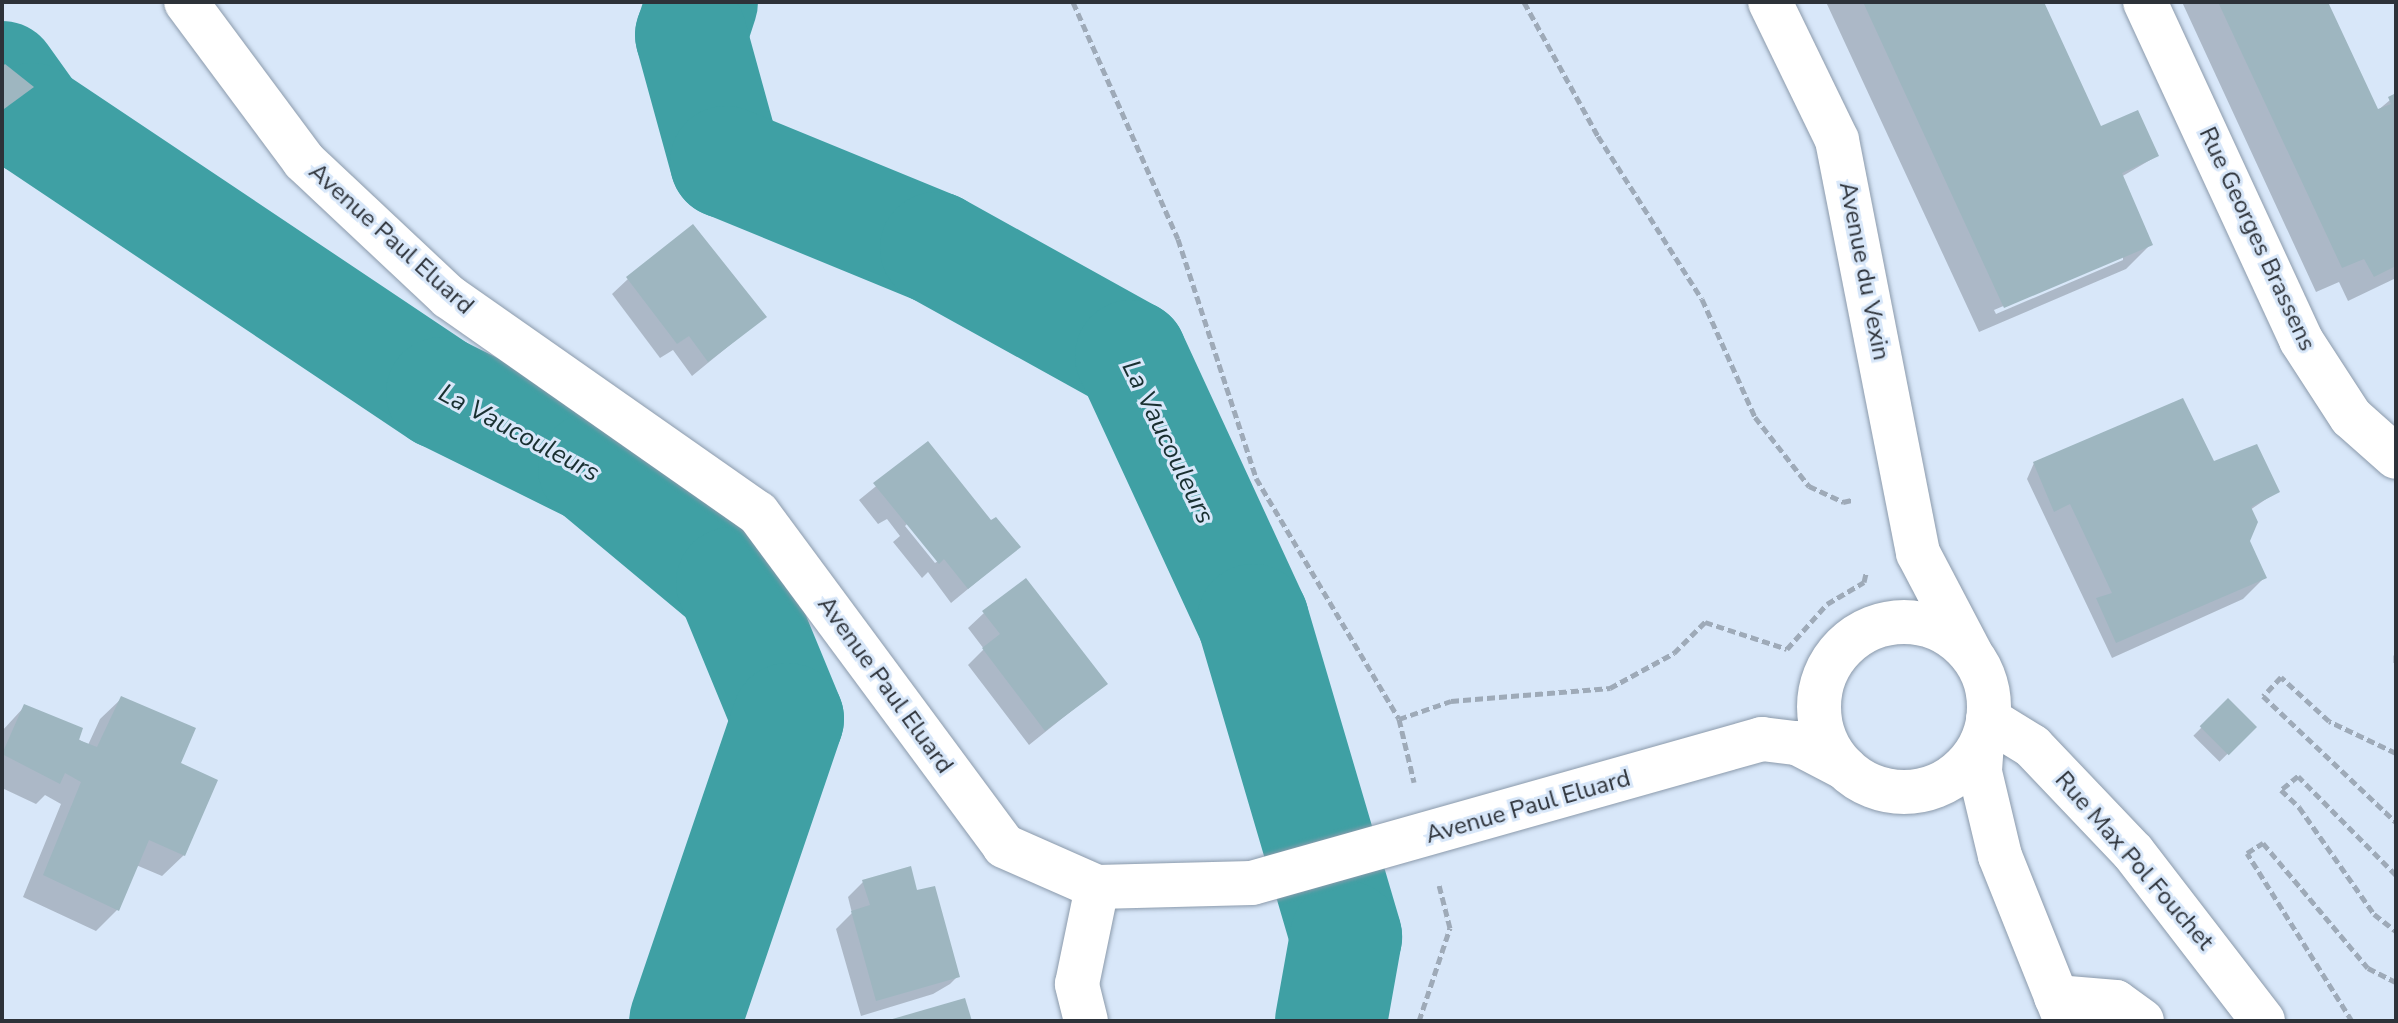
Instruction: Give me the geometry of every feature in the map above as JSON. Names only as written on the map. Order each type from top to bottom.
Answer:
[{"type":"street","name":"Avenue Paul Eluard","points":[[186,2],[304,161],[449,297],[758,513],[1004,846],[1097,887],[1252,883],[1423,837],[1762,739],[1792,717],[1822,682]]},
{"type":"street","name":"Avenue du Vexin","points":[[1770,2],[1837,140],[1918,553],[1971,654]]},
{"type":"street","name":"Rue Georges Brassens","points":[[2145,2],[2301,340],[2351,417],[2396,457]]},
{"type":"street","name":"Avenue du Vexin","points":[[1877,626],[1906,590],[1918,553]]},
{"type":"street","points":[[2000,856],[1960,819],[1908,792],[1885,790],[1845,768],[1821,729],[1822,682],[1846,643],[1877,626],[1912,622],[1934,626],[1971,654],[1983,674],[1985,731],[1980,772],[2000,856],[2061,1009],[2116,1002],[2142,1021]]},
{"type":"street","points":[[1908,792],[1952,777],[1985,731]]},
{"type":"street","name":"Rue Max Pol Fouchet","points":[[1985,731],[2032,746],[2133,852],[2263,1021]]},
{"type":"street","name":"Avenue Paul Eluard","points":[[1762,739],[1797,743],[1845,768]]},
{"type":"street","points":[[1086,1021],[1077,984],[1097,887]]},
{"type":"path","points":[[1073,2],[1178,239],[1256,478],[1399,719],[1423,837],[1450,928],[1419,1021]]},
{"type":"path","points":[[1524,2],[1598,136],[1702,299],[1755,417],[1809,486],[1843,502],[1871,495],[1909,500]]},
{"type":"path","points":[[1399,719],[1451,701],[1610,688],[1674,653],[1705,622],[1787,649],[1827,604],[1864,582],[1869,558]]},
{"type":"path","points":[[2396,655],[2396,664]]},
{"type":"path","points":[[2396,753],[2329,721],[2281,677],[2263,696],[2396,822]]},
{"type":"path","points":[[2396,875],[2298,776],[2281,790],[2299,807],[2374,914],[2396,931]]},
{"type":"path","points":[[2352,1021],[2247,853],[2263,843],[2368,968],[2396,982]]},
{"type":"building","points":[[1863,2],[2044,2],[2101,126],[2138,110],[2159,156],[2122,173],[2153,245],[2004,308]]},
{"type":"building","points":[[2218,2],[2328,2],[2378,109],[2391,104],[2388,97],[2396,93],[2396,266],[2374,277],[2364,259],[2342,268]]},
{"type":"building","points":[[5,64],[34,87],[4,109],[2,67]]},
{"type":"building","points":[[693,224],[767,317],[708,362],[689,336],[677,344],[626,277]]},
{"type":"building","points":[[2183,398],[2214,461],[2257,444],[2280,492],[2251,507],[2258,522],[2250,541],[2267,578],[2116,643],[2096,598],[2112,593],[2070,504],[2054,512],[2033,462]]},
{"type":"building","points":[[928,441],[991,520],[996,517],[1021,547],[968,589],[944,559],[939,564],[873,483]]},
{"type":"building","points":[[1026,578],[1108,684],[1045,731],[982,648],[1000,634],[982,611]]},
{"type":"building","points":[[121,696],[196,728],[181,763],[218,780],[185,856],[149,840],[119,911],[43,875],[81,782],[65,773],[60,784],[2,754],[24,704],[83,728],[79,740],[97,747]]},
{"type":"building","points":[[2228,698],[2257,727],[2229,755],[2200,726]]},
{"type":"building","points":[[911,866],[917,890],[935,886],[960,977],[876,1001],[851,911],[870,905],[862,880]]},
{"type":"building","points":[[965,998],[972,1021],[889,1021],[889,1020]]},
{"type":"waterway","name":"La Vaucouleurs","points":[[702,2],[691,35],[726,162],[936,248],[1131,356],[1253,620],[1346,937],[1331,1021]]},
{"type":"waterway","name":"La Vaucouleurs","points":[[2,77],[32,119],[442,393],[594,468],[732,583],[788,719],[685,1021]]}]
